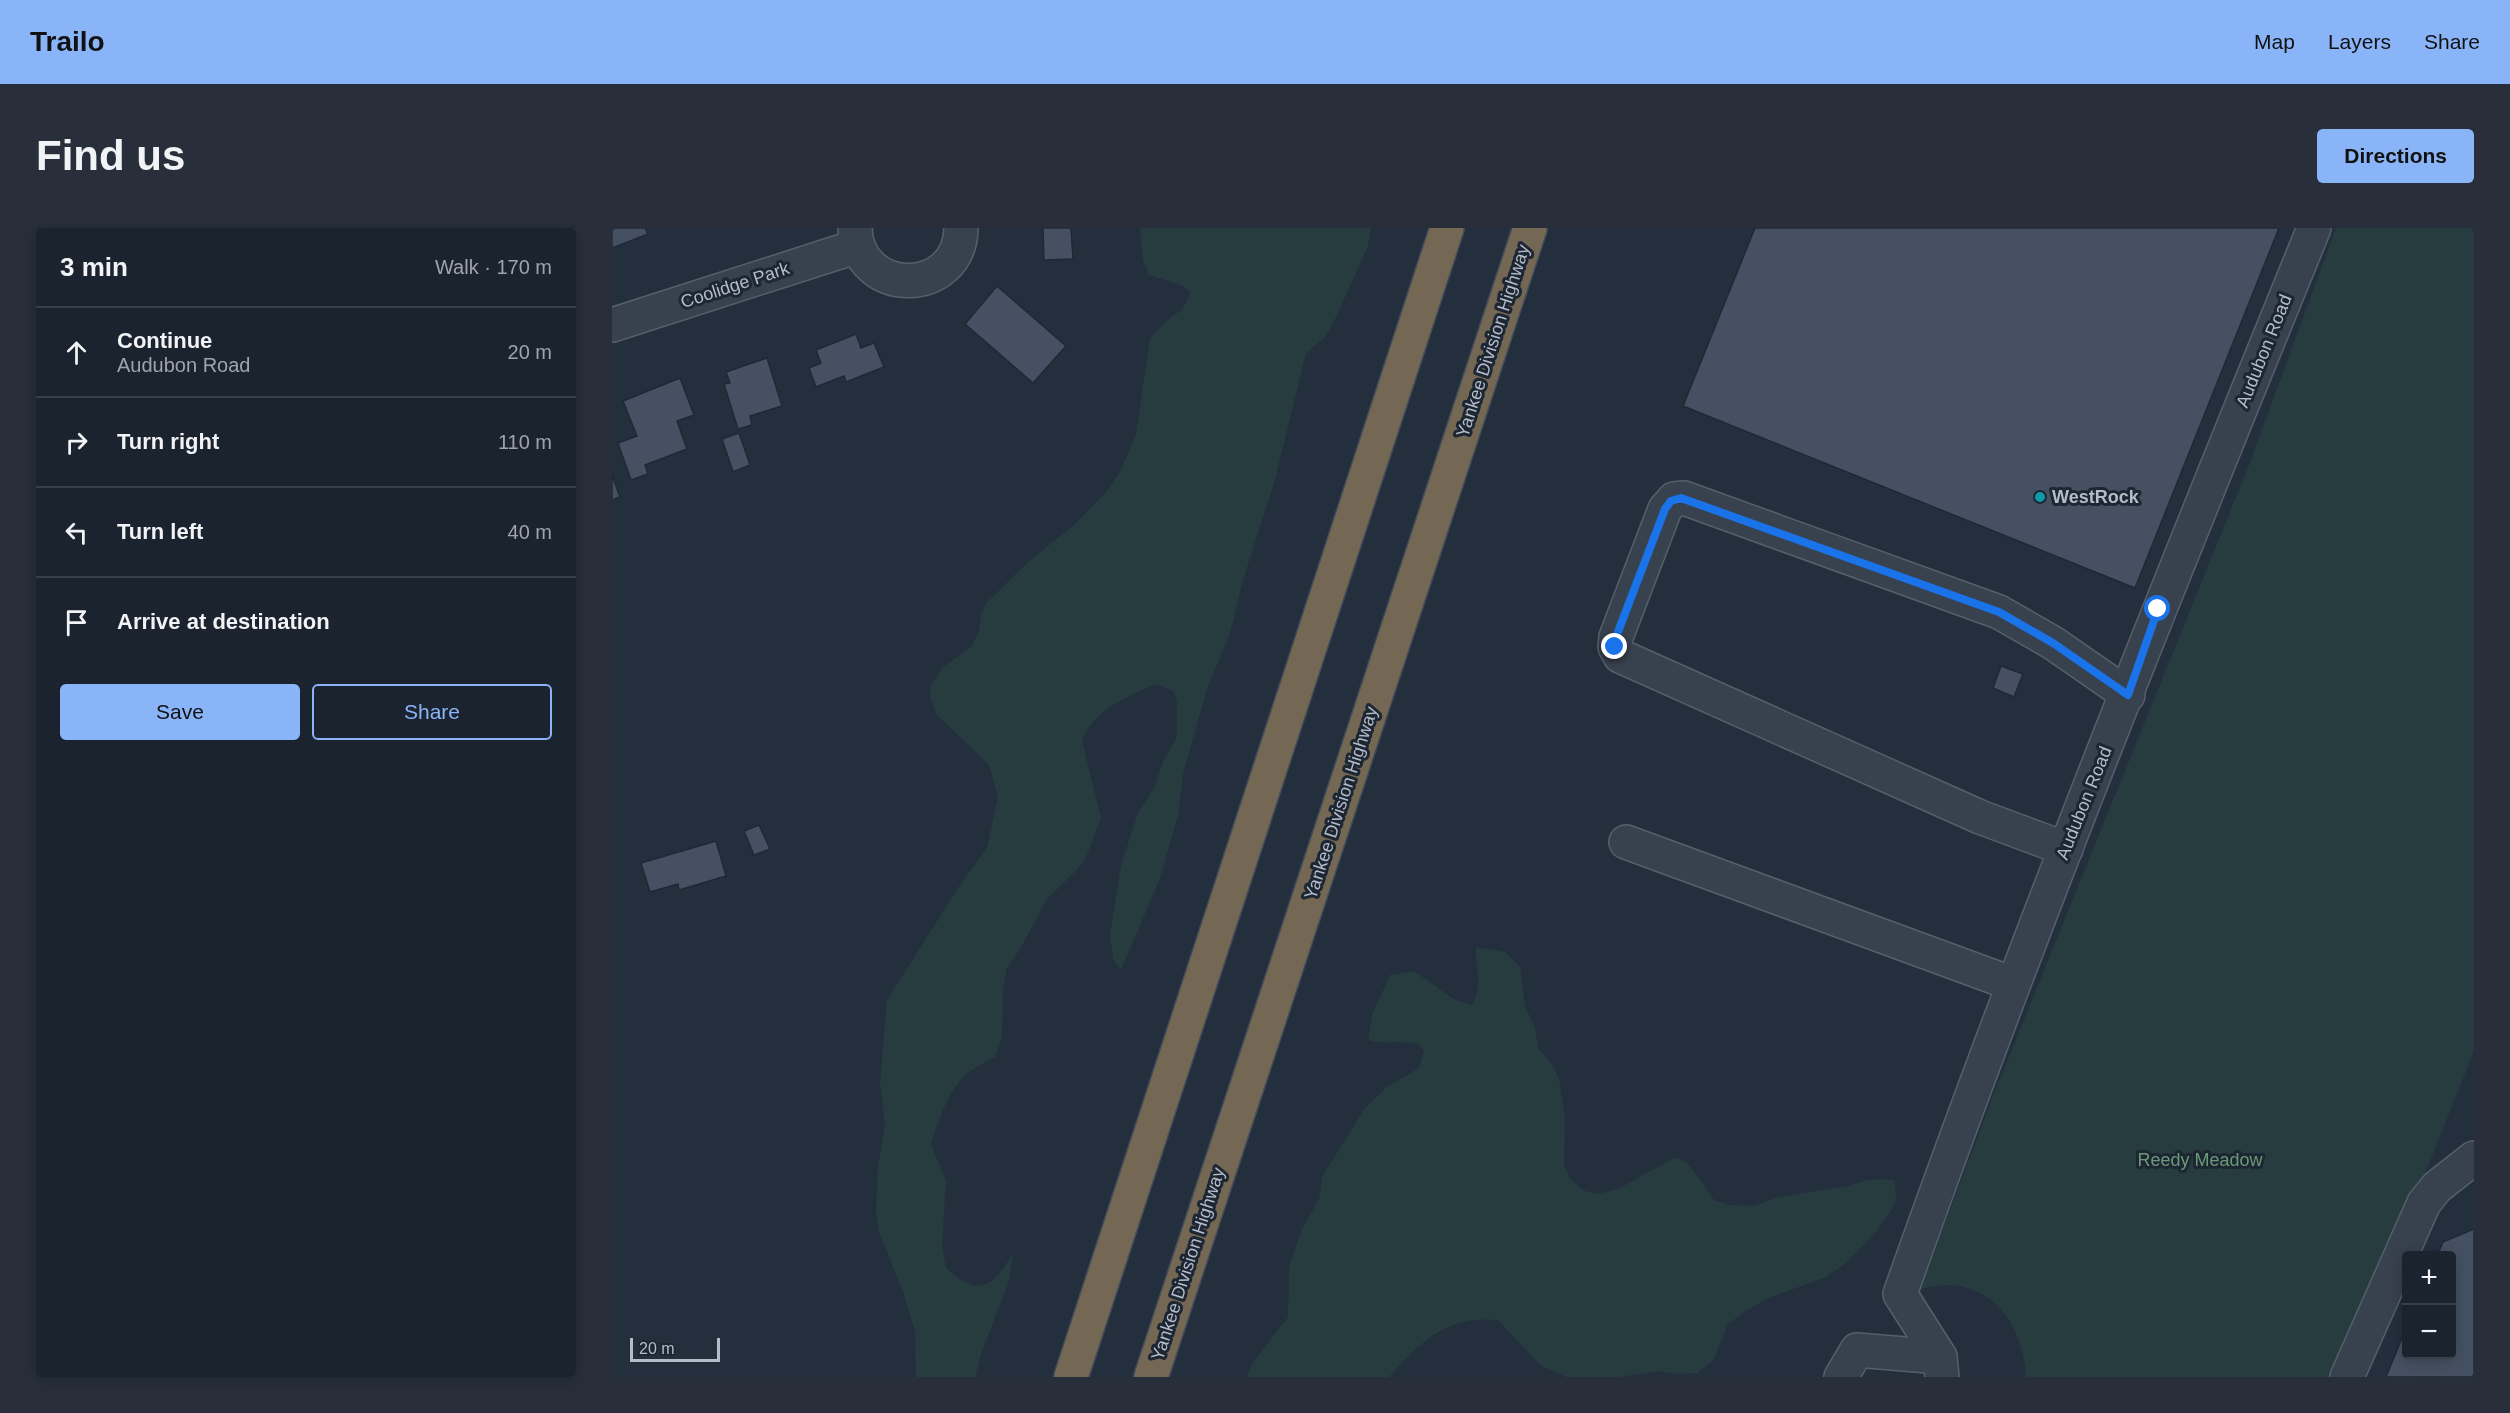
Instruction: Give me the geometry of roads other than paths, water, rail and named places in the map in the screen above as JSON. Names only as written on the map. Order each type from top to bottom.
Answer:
[{"type":"highway","points":[[1071,1377],[1447,228]]},
{"type":"highway","name":"Yankee Division Highway","points":[[1151,1377],[1530,228]]},
{"type":"street","name":"Coolidge Park","points":[[612,324],[857,237],[869,264],[885,276],[916,281],[936,274],[951,260],[960,241],[961,228]]},
{"type":"street","name":"Audubon Road","points":[[1941,1367],[1900,1294],[2013,984],[2128,695],[2158,609],[2314,228]]},
{"type":"street","points":[[2066,849],[1980,817],[1620,656],[1615,647],[1616,637],[1665,509],[1674,499],[1684,498],[1999,612],[2053,643],[2128,695]]},
{"type":"street","points":[[1626,842],[2013,984]]},
{"type":"street","points":[[2347,1377],[2424,1203],[2437,1186],[2474,1158]]},
{"type":"street","points":[[1841,1377],[1857,1350],[1941,1367]]},
{"type":"place","name":"WestRock","points":[[2040,497]]},
{"type":"park label","name":"Reedy Meadow","points":[[2200,1160]]}]
